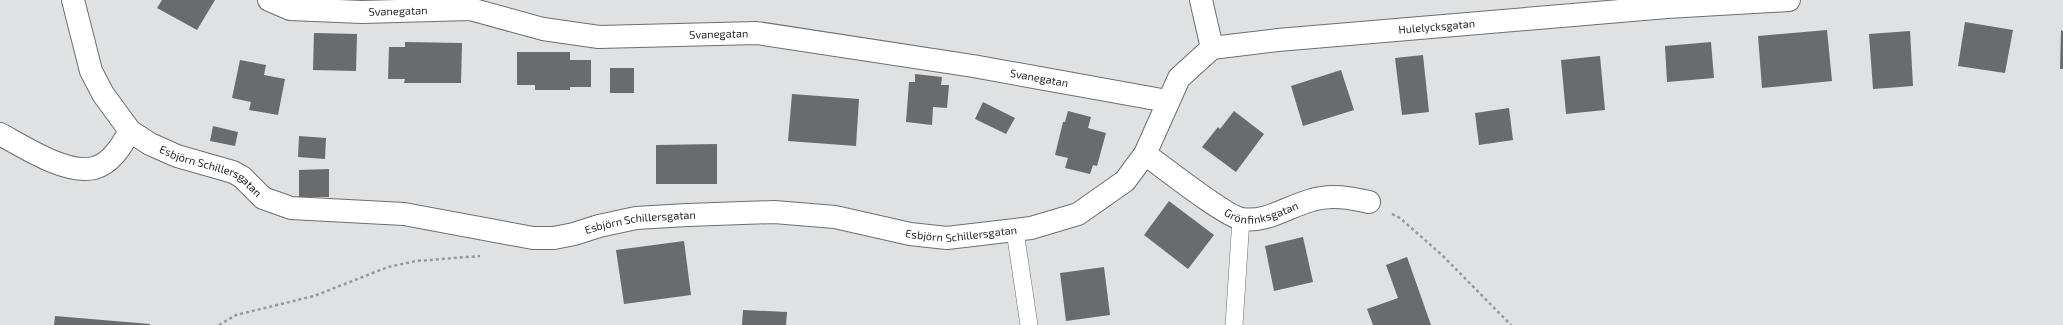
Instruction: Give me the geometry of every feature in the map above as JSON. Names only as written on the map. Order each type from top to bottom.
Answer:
[{"type":"street","name":"Esbjörn Schillersgatan","points":[[73,0],[91,71],[103,94],[130,132],[150,144],[177,156],[233,172],[242,177],[263,198],[291,208],[404,214],[533,238],[554,238],[636,218],[687,214],[774,212],[835,217],[910,234],[947,238],[1031,228],[1078,214],[1125,181],[1145,154]]},
{"type":"street","name":"Svanegatan","points":[[269,0],[290,9],[362,12],[470,9],[543,29],[599,37],[757,32],[942,61],[1167,101]]},
{"type":"street","points":[[1145,154],[1167,101],[1179,78],[1212,48],[1201,0]]},
{"type":"street","name":"Hulelycksgatan","points":[[1212,48],[1278,40],[1667,7],[1789,0]]},
{"type":"street","points":[[0,134],[61,164],[82,170],[95,168],[109,160],[130,132]]},
{"type":"street","name":"Grönfinksgatan","points":[[1145,154],[1225,211],[1241,219],[1267,217],[1313,199],[1346,197],[1369,202]]},
{"type":"lane","points":[[1234,325],[1241,219]]},
{"type":"lane","points":[[1007,232],[1029,325]]},
{"type":"path","points":[[1369,202],[1400,218],[1443,256],[1511,325]]},
{"type":"path","points":[[219,325],[236,315],[314,296],[388,267],[416,261],[485,255]]},
{"type":"building","points":[[162,0],[215,0],[197,30],[157,8]]},
{"type":"building","points":[[1965,22],[2013,30],[2005,73],[1958,66]]},
{"type":"building","points":[[1827,30],[1832,81],[1762,88],[1758,36]]},
{"type":"building","points":[[2061,30],[2063,31],[2063,69],[2060,69]]},
{"type":"building","points":[[1910,31],[1913,86],[1873,89],[1869,34]]},
{"type":"building","points":[[314,33],[357,34],[356,71],[313,70]]},
{"type":"building","points":[[405,42],[462,43],[461,83],[404,83],[405,79],[388,79],[389,47],[405,47]]},
{"type":"building","points":[[1711,42],[1714,78],[1667,82],[1665,46]]},
{"type":"building","points":[[517,52],[570,52],[570,60],[591,60],[591,87],[570,87],[570,90],[535,90],[535,85],[517,85]]},
{"type":"building","points":[[1423,55],[1429,112],[1402,115],[1395,58]]},
{"type":"building","points":[[1600,56],[1605,110],[1566,114],[1561,60]]},
{"type":"building","points":[[240,60],[266,65],[264,75],[285,79],[278,115],[249,110],[251,102],[232,98]]},
{"type":"building","points":[[610,68],[634,68],[634,93],[610,93]]},
{"type":"building","points":[[1341,70],[1354,110],[1303,126],[1291,86]]},
{"type":"building","points":[[915,74],[942,77],[941,85],[949,85],[947,108],[933,107],[932,125],[906,122],[909,82],[915,82]]},
{"type":"building","points":[[792,94],[859,99],[856,146],[788,141]]},
{"type":"building","points":[[983,102],[1015,118],[1006,134],[975,119]]},
{"type":"building","points":[[1509,108],[1513,140],[1479,145],[1475,113]]},
{"type":"building","points":[[1068,111],[1091,117],[1088,128],[1106,133],[1097,166],[1093,165],[1090,174],[1065,168],[1068,158],[1055,155],[1063,122],[1065,122]]},
{"type":"building","points":[[1234,111],[1264,134],[1236,172],[1202,147],[1218,127],[1220,129]]},
{"type":"building","points":[[213,126],[238,132],[235,146],[210,141]]},
{"type":"building","points":[[299,136],[326,138],[325,159],[298,157]]},
{"type":"building","points":[[717,144],[717,184],[656,184],[656,145]]},
{"type":"building","points":[[329,169],[329,197],[299,197],[299,170]]},
{"type":"building","points":[[1169,201],[1214,235],[1188,269],[1144,235]]},
{"type":"building","points":[[1303,237],[1313,282],[1274,291],[1265,246]]},
{"type":"building","points":[[684,241],[691,295],[624,304],[616,250]]},
{"type":"building","points":[[1407,257],[1431,325],[1373,325],[1367,309],[1398,298],[1386,265]]},
{"type":"building","points":[[1104,267],[1110,315],[1066,321],[1060,273]]},
{"type":"building","points":[[743,310],[787,312],[786,325],[742,325]]},
{"type":"building","points":[[55,316],[150,324],[150,325],[54,325]]}]
